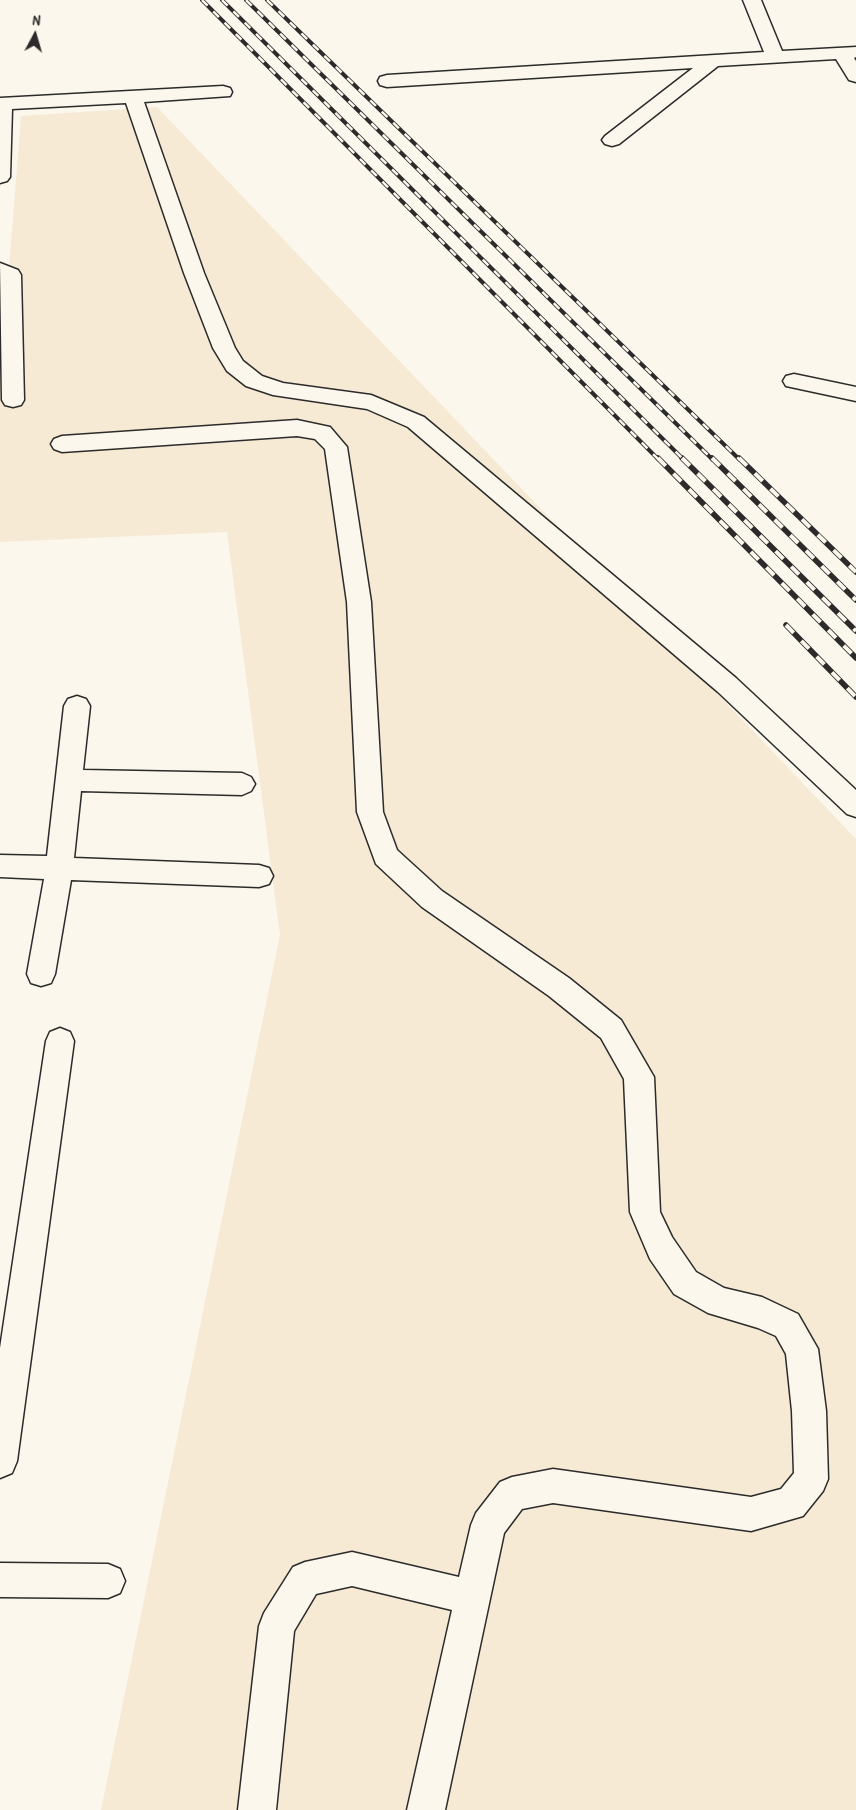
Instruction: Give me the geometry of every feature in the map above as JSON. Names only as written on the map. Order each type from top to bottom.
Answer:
[{"type":"street","points":[[752,0],[774,56]]},
{"type":"street","points":[[387,81],[774,56],[848,54],[856,76]]},
{"type":"street","points":[[612,140],[713,61]]},
{"type":"street","points":[[0,177],[1,104],[223,92]]},
{"type":"street","points":[[134,97],[194,273],[224,348],[235,366],[254,381],[281,390],[371,402],[416,422],[727,685],[856,806]]},
{"type":"street","points":[[0,269],[10,275],[6,312],[6,358],[13,400]]},
{"type":"street","points":[[794,381],[856,394]]},
{"type":"street","points":[[62,444],[297,428],[322,432],[336,447],[359,602],[370,812],[386,856],[432,898],[559,987],[612,1029],[639,1077],[645,1212],[660,1248],[685,1283],[719,1302],[762,1313],[787,1325],[802,1349],[809,1411],[811,1479],[791,1504],[751,1514],[553,1486],[512,1494],[488,1525],[426,1810]]},
{"type":"street","points":[[40,974],[59,868],[77,706]]},
{"type":"street","points":[[69,780],[242,784]]},
{"type":"street","points":[[0,866],[259,876]]},
{"type":"street","points":[[0,1461],[60,1041]]},
{"type":"street","points":[[257,1810],[277,1626],[305,1579],[352,1569],[472,1597]]},
{"type":"street","points":[[0,1580],[108,1581]]},
{"type":"shaded area","points":[[157,107],[856,839],[856,1810],[101,1810],[280,935],[227,532],[0,542],[0,384],[21,116]]},
{"type":"railway","points":[[202,0],[659,460]]},
{"type":"railway","points":[[222,0],[684,460]]},
{"type":"railway","points":[[246,0],[713,460]]},
{"type":"railway","points":[[267,0],[740,460]]},
{"type":"railway","points":[[658,458],[856,658]]},
{"type":"railway","points":[[682,458],[856,631]]},
{"type":"railway","points":[[712,458],[856,600]]},
{"type":"railway","points":[[739,458],[856,572]]},
{"type":"railway","points":[[786,625],[856,697]]}]
